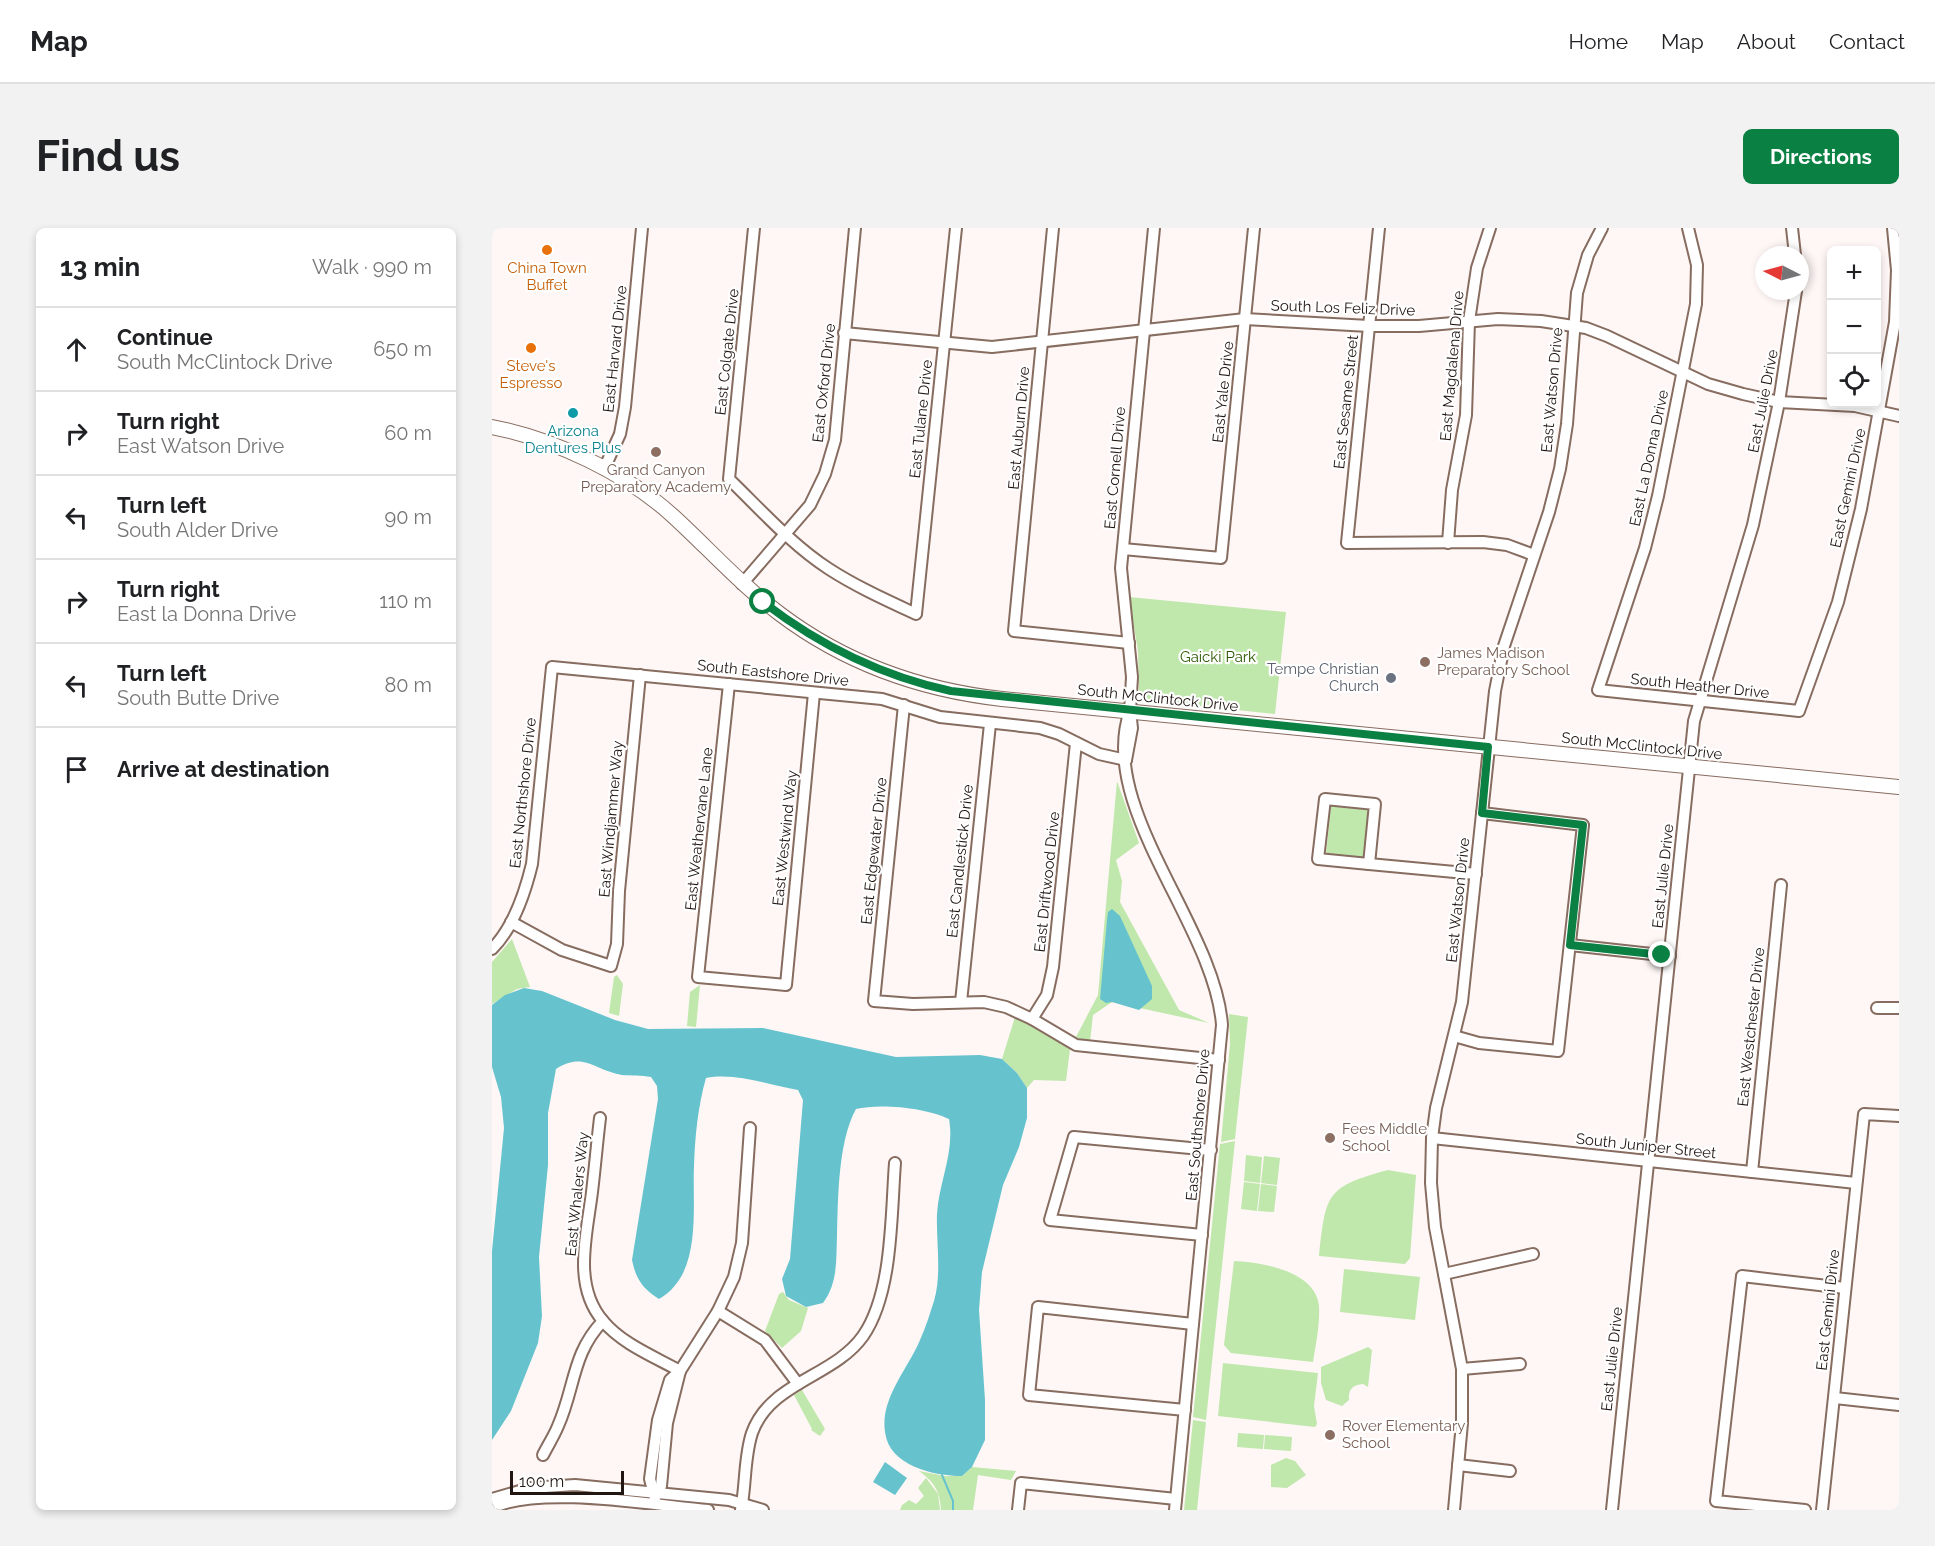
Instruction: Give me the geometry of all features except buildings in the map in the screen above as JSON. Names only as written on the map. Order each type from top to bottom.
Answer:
[{"type":"main road","name":"South McClintock Drive","points":[[492,427],[543,440],[604,470],[672,515],[742,584],[812,636],[860,662],[908,680],[970,695],[1899,787]]},
{"type":"street","name":"East Harvard Drive","points":[[604,470],[620,434],[625,407],[642,228]]},
{"type":"street","name":"East Colgate Drive","points":[[754,228],[729,479],[786,535]]},
{"type":"street","name":"East Oxford Drive","points":[[742,584],[786,535],[812,500],[825,474],[835,440],[855,228]]},
{"type":"street","name":"East Tulane Drive","points":[[786,535],[836,573],[864,590],[916,614],[956,228]]},
{"type":"street","name":"East Auburn Drive","points":[[1053,228],[1014,631],[1129,643]]},
{"type":"street","name":"East Cornell Drive","points":[[1130,711],[1132,677],[1121,581],[1154,228]]},
{"type":"street","name":"East Yale Drive","points":[[1123,549],[1221,558],[1254,228]]},
{"type":"street","name":"East Sesame Street","points":[[1379,228],[1347,543],[1448,543]]},
{"type":"street","name":"East Magdalena Drive","points":[[1448,543],[1452,490],[1466,415],[1469,321],[1477,268],[1490,228]]},
{"type":"street","name":"East Watson Drive","points":[[1454,1510],[1462,1423],[1462,1369],[1433,1213],[1432,1138],[1436,1108],[1465,981],[1488,747],[1504,646],[1550,512],[1560,469],[1570,392],[1577,293],[1602,228]]},
{"type":"street","name":"East La Donna Drive","points":[[1598,690],[1645,548],[1658,496],[1696,294],[1697,265],[1688,228]]},
{"type":"street","points":[[1792,228],[1794,246]]},
{"type":"street","name":"East Gemini Drive","points":[[1799,711],[1838,602],[1860,508],[1895,322],[1898,270],[1893,228]]},
{"type":"street","name":"East Julie Drive","points":[[1612,1510],[1689,767],[1699,700],[1741,572],[1779,402],[1795,300]]},
{"type":"street","name":"South Los Feliz Drive","points":[[844,333],[945,344],[992,346],[1245,319],[1369,326],[1419,326],[1469,321],[1522,320],[1573,326],[1607,336],[1708,384],[1779,402],[1879,409],[1899,416]]},
{"type":"street","points":[[1448,543],[1507,545],[1534,555]]},
{"type":"street","name":"South Eastshore Drive","points":[[552,668],[882,699],[940,717],[1040,728],[1059,734],[1099,754],[1126,760]]},
{"type":"street","name":"East Northshore Drive","points":[[492,949],[511,922],[525,894],[532,864],[552,668]]},
{"type":"street","name":"East Windjammer Way","points":[[511,922],[534,937],[562,950],[611,966],[616,944],[640,675]]},
{"type":"street","name":"East Weathervane Lane","points":[[729,684],[698,977],[786,985]]},
{"type":"street","name":"South Heather Drive","points":[[1598,690],[1799,711]]},
{"type":"street","name":"East Westwind Way","points":[[786,985],[814,693]]},
{"type":"street","name":"East Edgewater Drive","points":[[904,705],[874,1000],[913,1004],[960,1002]]},
{"type":"street","name":"East Southshore Drive","points":[[1130,711],[1124,727],[1122,749],[1141,822],[1213,978],[1221,1016],[1211,1150],[1175,1505]]},
{"type":"street","name":"East Candlestick Drive","points":[[960,1002],[990,724]]},
{"type":"street","name":"East Driftwood Drive","points":[[1032,1019],[1047,995],[1053,967],[1076,743]]},
{"type":"street","points":[[1369,864],[1375,804],[1325,799],[1318,858],[1369,864],[1476,874]]},
{"type":"street","points":[[1454,1036],[1479,1043],[1558,1051],[1583,825],[1482,813]]},
{"type":"street","name":"East Westchester Drive","points":[[1752,1172],[1781,885]]},
{"type":"street","points":[[1570,945],[1670,956]]},
{"type":"street","points":[[960,1002],[984,1002],[1006,1007],[1032,1019],[1076,1045],[1219,1060]]},
{"type":"street","points":[[1877,1008],[1899,1008]]},
{"type":"street","name":"East Gemini Drive","points":[[1822,1510],[1864,1114],[1899,1116]]},
{"type":"street","name":"East Whalers Way","points":[[600,1118],[584,1250],[585,1280],[593,1305],[603,1321],[623,1339],[680,1371]]},
{"type":"street","points":[[654,1505],[655,1492],[650,1479],[658,1420],[670,1380],[680,1371],[718,1311],[734,1277],[742,1243],[750,1128]]},
{"type":"street","points":[[1202,1235],[1050,1220],[1074,1137],[1211,1150]]},
{"type":"street","name":"South Juniper Street","points":[[1432,1138],[1856,1183]]},
{"type":"street","points":[[742,1506],[752,1432],[763,1413],[781,1395],[827,1369],[850,1352],[864,1335],[878,1308],[884,1276],[895,1162]]},
{"type":"street","points":[[1444,1274],[1533,1254]]},
{"type":"street","points":[[1805,1510],[1716,1501],[1742,1276],[1845,1288]]},
{"type":"street","points":[[1185,1410],[1029,1395],[1038,1307],[1193,1324]]},
{"type":"street","points":[[718,1311],[743,1324],[765,1340],[798,1384]]},
{"type":"street","points":[[543,1455],[559,1426],[579,1356],[588,1336],[603,1321]]},
{"type":"street","points":[[1462,1369],[1520,1364]]},
{"type":"street","points":[[1834,1398],[1899,1405]]},
{"type":"street","points":[[1458,1465],[1510,1471]]},
{"type":"street","points":[[1018,1510],[1021,1483],[1175,1505]]},
{"type":"street","points":[[493,1503],[520,1490],[552,1485],[655,1492],[763,1510]]},
{"type":"street","points":[[493,1503],[549,1497],[708,1510]]},
{"type":"green space","name":"Gaicki Park","points":[[1129,597],[1286,612],[1275,714],[1144,700],[1139,693],[1138,651]]},
{"type":"green space","points":[[1117,781],[1139,843],[1116,860],[1122,881],[1120,902],[1179,1010],[1209,1023],[1112,1002],[1093,1015],[1090,1042],[1076,1037],[1098,995]]},
{"type":"green space","points":[[1331,806],[1370,810],[1365,858],[1326,854]]},
{"type":"green space","points":[[512,939],[530,987],[517,989],[492,1004],[492,962]]},
{"type":"green space","points":[[617,975],[623,984],[619,1016],[609,1013],[614,977]]},
{"type":"green space","points":[[700,985],[696,1027],[687,1026],[690,992]]},
{"type":"green space","points":[[1229,1014],[1248,1017],[1235,1139],[1221,1142],[1230,1044]]},
{"type":"green space","points":[[1015,1017],[1070,1049],[1066,1081],[1034,1080],[1027,1088],[1017,1073],[1002,1059]]},
{"type":"green space","points":[[1235,1141],[1206,1420],[1193,1417],[1220,1144]]},
{"type":"green space","points":[[1246,1155],[1262,1157],[1260,1183],[1244,1181]]},
{"type":"green space","points":[[1264,1156],[1280,1158],[1277,1185],[1261,1183]]},
{"type":"green space","points":[[1388,1170],[1416,1175],[1410,1258],[1405,1264],[1319,1256],[1324,1218],[1333,1196],[1352,1182]]},
{"type":"green space","points":[[1244,1182],[1260,1184],[1257,1211],[1241,1209]]},
{"type":"green space","points":[[1261,1184],[1277,1186],[1274,1212],[1258,1211]]},
{"type":"green space","points":[[1234,1261],[1272,1266],[1286,1271],[1308,1284],[1316,1294],[1319,1306],[1313,1362],[1231,1353],[1224,1345]]},
{"type":"green space","points":[[1344,1269],[1420,1277],[1415,1320],[1340,1312]]},
{"type":"green space","points":[[783,1292],[789,1300],[808,1308],[801,1331],[782,1348],[765,1331],[779,1294]]},
{"type":"green space","points":[[1368,1347],[1372,1350],[1368,1387],[1363,1384],[1353,1387],[1349,1393],[1349,1400],[1342,1406],[1326,1400],[1321,1383],[1321,1367]]},
{"type":"green space","points":[[1223,1363],[1318,1373],[1314,1406],[1317,1424],[1315,1427],[1218,1416]]},
{"type":"green space","points":[[802,1390],[825,1429],[820,1436],[811,1430],[794,1395]]},
{"type":"green space","points":[[1193,1420],[1206,1422],[1197,1510],[1184,1510]]},
{"type":"green space","points":[[1238,1433],[1264,1435],[1263,1449],[1237,1447]]},
{"type":"green space","points":[[1265,1435],[1292,1437],[1291,1451],[1264,1449]]},
{"type":"green space","points":[[1286,1458],[1295,1461],[1306,1475],[1287,1488],[1271,1487],[1271,1465]]},
{"type":"green space","points":[[972,1467],[1016,1471],[1011,1480],[978,1475],[973,1510],[941,1510],[935,1488],[919,1471],[945,1476],[962,1476]]},
{"type":"green space","points":[[926,1478],[938,1494],[940,1510],[900,1510],[902,1505],[909,1500],[916,1504],[924,1496],[918,1488]]},
{"type":"water","points":[[1112,909],[1120,916],[1152,986],[1152,999],[1139,1010],[1112,1002],[1106,1003],[1100,999],[1108,912]]},
{"type":"water","points":[[524,988],[542,991],[615,1020],[648,1029],[763,1028],[896,1057],[980,1055],[1002,1059],[1017,1073],[1027,1088],[1027,1118],[1019,1147],[1003,1185],[982,1272],[979,1310],[985,1400],[985,1440],[972,1467],[962,1476],[951,1476],[914,1467],[895,1453],[888,1444],[885,1432],[887,1407],[891,1396],[915,1351],[934,1301],[938,1269],[937,1214],[950,1143],[949,1119],[929,1112],[903,1108],[878,1106],[856,1109],[842,1153],[834,1279],[823,1303],[806,1307],[786,1296],[782,1279],[790,1259],[803,1100],[798,1090],[740,1078],[706,1078],[696,1132],[694,1220],[689,1257],[683,1274],[673,1288],[659,1299],[641,1282],[632,1260],[658,1099],[657,1086],[651,1077],[622,1075],[582,1062],[566,1064],[556,1069],[548,1113],[548,1165],[539,1257],[542,1316],[538,1343],[511,1411],[492,1440],[492,1251],[504,1128],[501,1097],[492,1067],[492,1005],[505,995]]},
{"type":"water","points":[[885,1462],[907,1478],[895,1495],[873,1482]]},
{"type":"waterway","points":[[942,1475],[953,1501],[953,1510]]},
{"type":"place","name":"China Town Buffet","points":[[547,250]]},
{"type":"place","name":"Steve's Espresso","points":[[531,348]]},
{"type":"place","name":"Arizona Dentures Plus","points":[[573,413]]},
{"type":"place","name":"Grand Canyon Preparatory Academy","points":[[656,452]]},
{"type":"place","name":"James Madison Preparatory School","points":[[1425,662]]},
{"type":"place","name":"Tempe Christian Church","points":[[1391,678]]},
{"type":"place","name":"Fees Middle School","points":[[1330,1138]]},
{"type":"place","name":"Rover Elementary School","points":[[1330,1435]]},
{"type":"route","points":[[763,602],[812,636],[860,662],[908,680],[970,695],[1488,747],[1482,813],[1583,825],[1570,945],[1662,955]]}]
